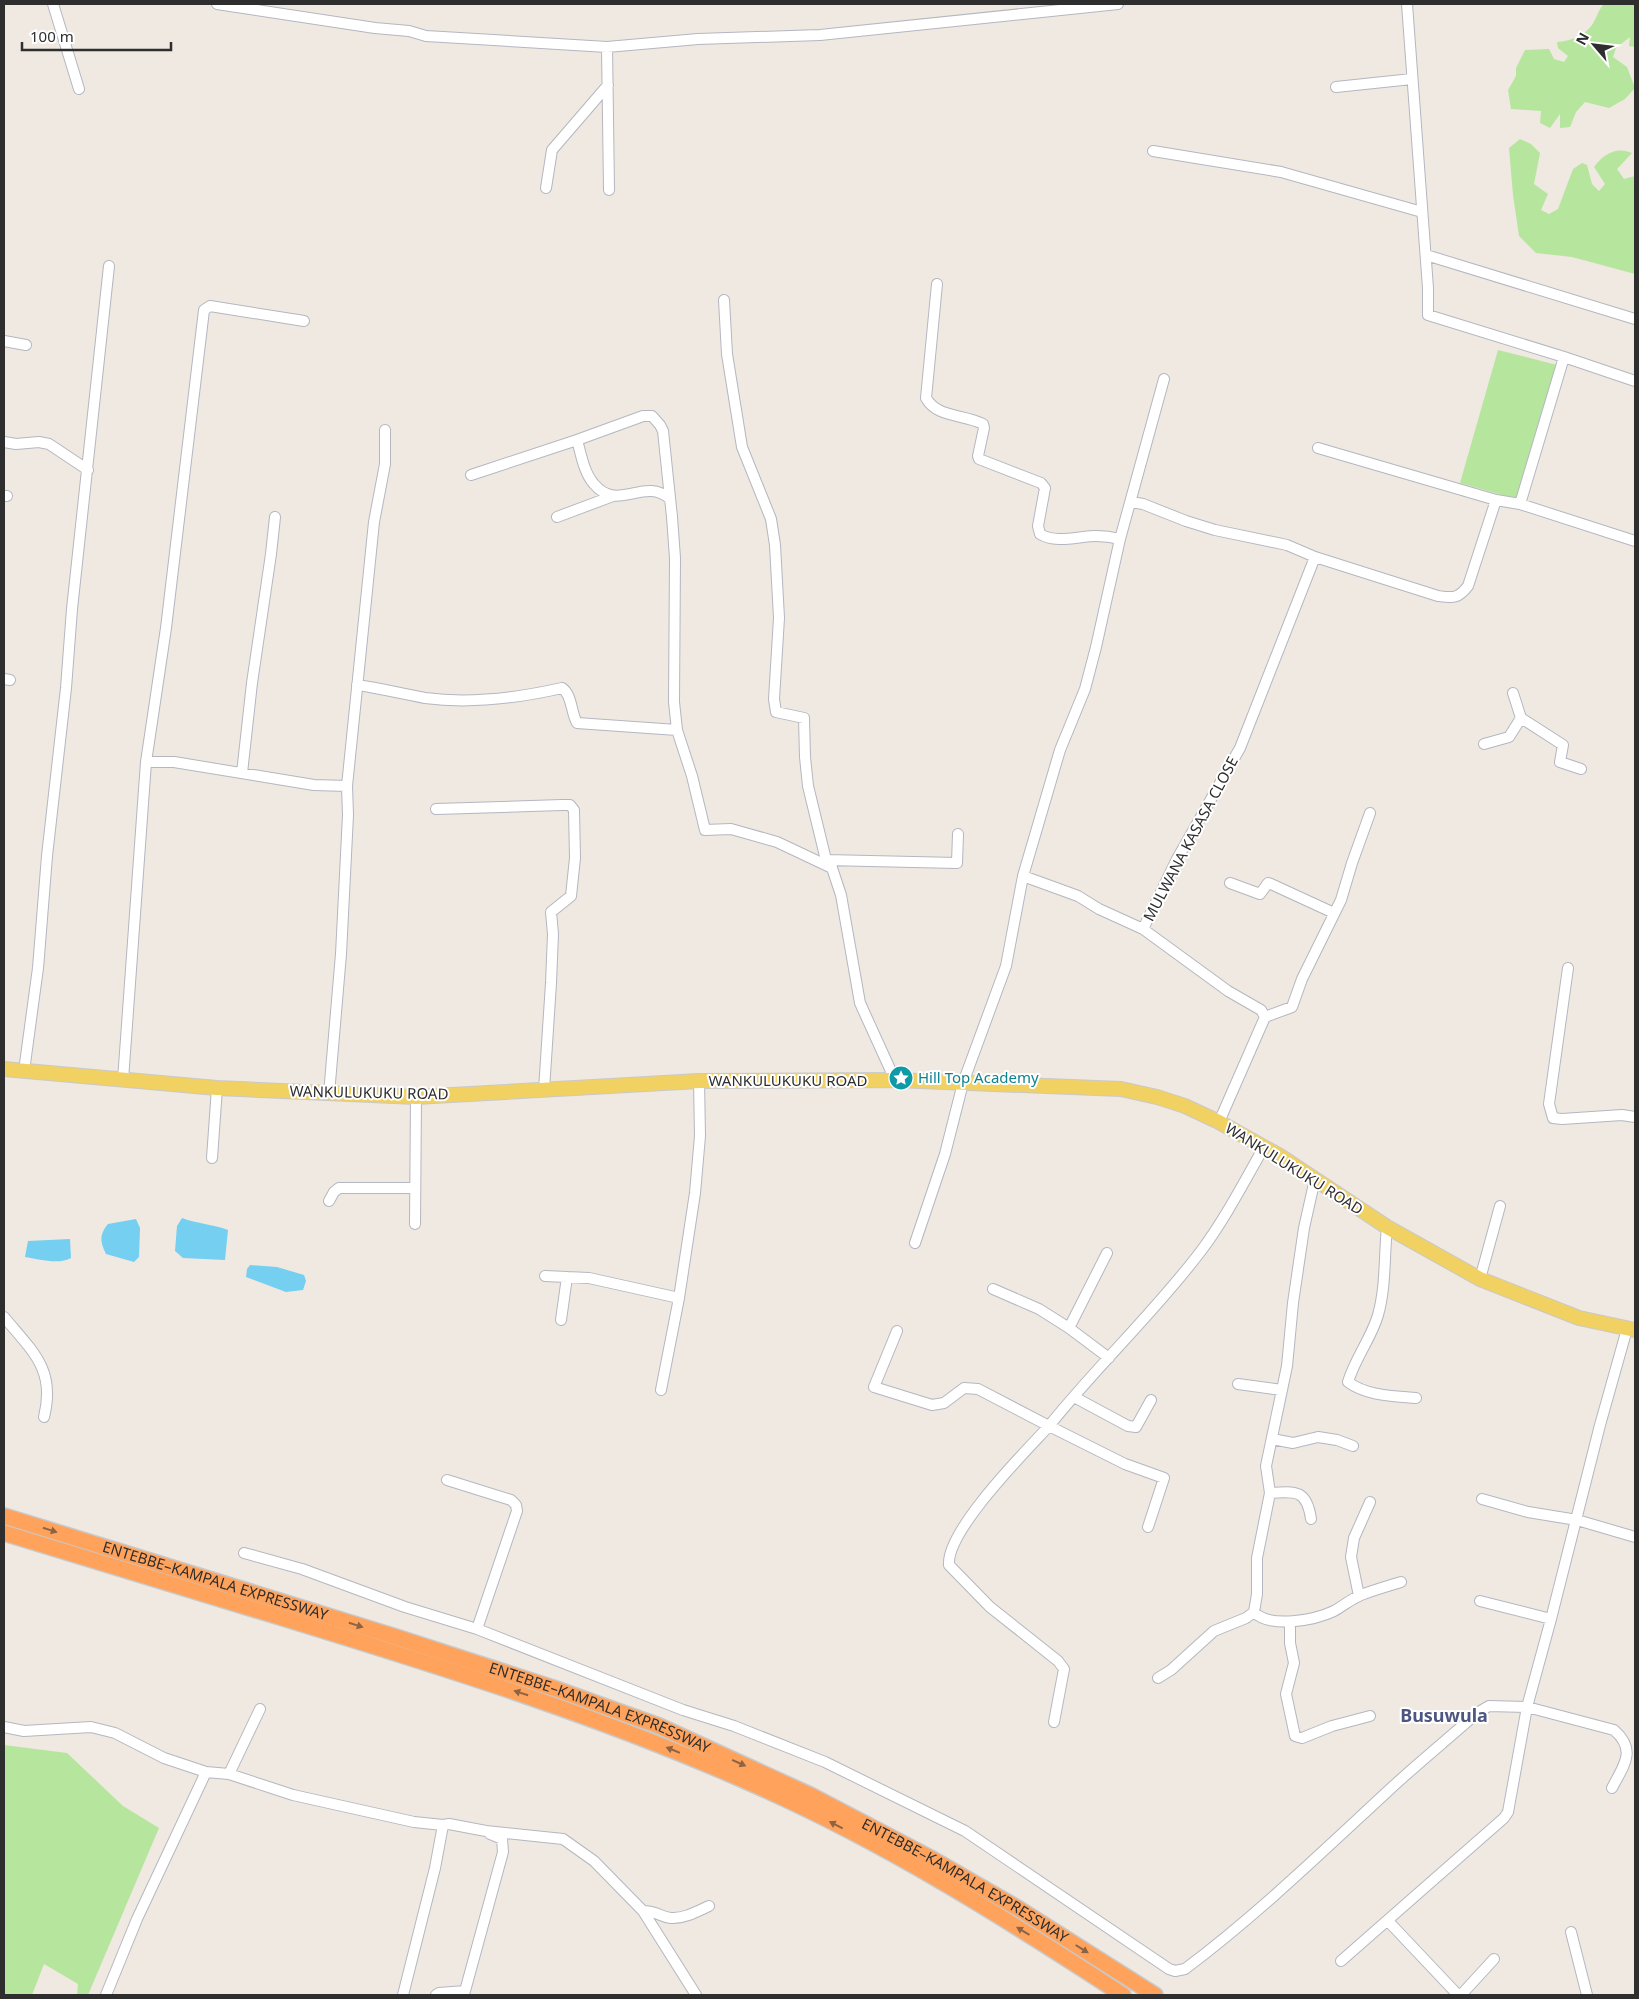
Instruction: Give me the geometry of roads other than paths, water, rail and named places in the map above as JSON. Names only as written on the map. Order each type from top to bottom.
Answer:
[{"type":"highway","name":"ENTEBBE–KAMPALA EXPRESSWAY","points":[[4,1516],[396,1637],[553,1688],[659,1726],[810,1795],[934,1860],[1019,1909],[1155,1995]]},
{"type":"highway","name":"ENTEBBE–KAMPALA EXPRESSWAY","points":[[4,1533],[225,1598],[530,1696],[673,1750],[760,1787],[924,1871],[1038,1939],[1123,1995]]},
{"type":"main road","name":"WANKULUKUKU ROAD","points":[[4,1069],[217,1088],[416,1097],[699,1081],[895,1080],[1121,1089],[1157,1097],[1185,1106],[1219,1122],[1264,1147],[1387,1227],[1480,1279],[1579,1318],[1631,1330]]},
{"type":"street","points":[[53,4],[79,89]]},
{"type":"street","points":[[217,4],[375,28],[409,31],[426,36],[607,47],[698,39],[820,34],[1118,4]]},
{"type":"street","points":[[1407,4],[1426,255],[1428,315],[1635,381]]},
{"type":"street","points":[[607,47],[609,190]]},
{"type":"street","points":[[1336,87],[1412,79]]},
{"type":"street","points":[[546,188],[552,150],[608,85]]},
{"type":"street","points":[[1153,150],[1281,172],[1422,212]]},
{"type":"street","points":[[1426,255],[1635,319]]},
{"type":"street","points":[[24,1071],[38,968],[47,856],[109,266]]},
{"type":"street","points":[[937,284],[926,398],[930,405],[937,411],[983,424],[979,460],[1041,483],[1045,488],[1038,526],[1040,534],[1044,537],[1063,539],[1095,536],[1120,539]]},
{"type":"street","points":[[724,300],[727,354],[742,447],[771,519],[775,545],[779,618],[774,699],[776,712],[804,718],[804,757],[808,786],[829,864],[841,895],[860,1003],[895,1080]]},
{"type":"street","points":[[123,1080],[146,762],[167,618],[204,310],[210,306],[304,321]]},
{"type":"street","points":[[4,341],[26,345]]},
{"type":"street","points":[[1520,504],[1564,357]]},
{"type":"street","points":[[915,1243],[945,1154],[963,1084],[1006,966],[1023,876],[1060,750],[1072,724],[1087,680],[1120,539],[1164,379]]},
{"type":"street","points":[[471,475],[642,416],[652,416],[663,432],[670,499],[675,578],[674,702],[677,730],[692,776],[705,830],[731,829],[776,842],[829,864],[957,863],[958,834]]},
{"type":"street","points":[[329,1094],[341,954],[348,815],[346,786],[374,522],[385,464],[385,430]]},
{"type":"street","points":[[577,440],[593,484],[603,492],[613,496]]},
{"type":"street","points":[[4,442],[16,444],[39,442],[49,444],[88,470]]},
{"type":"street","points":[[1318,448],[1496,500],[1520,504],[1635,542]]},
{"type":"street","points":[[557,517],[613,496],[652,490],[663,493],[670,499]]},
{"type":"street","points":[[1131,502],[1143,504],[1215,530],[1286,545],[1316,557],[1438,596],[1451,598],[1461,596],[1468,586],[1496,500]]},
{"type":"street","points":[[242,773],[252,683],[275,517]]},
{"type":"street","name":"MULWANA KASASA CLOSE","points":[[1265,1017],[1261,1010],[1228,991],[1143,929],[1177,859],[1240,748],[1316,557]]},
{"type":"street","points":[[357,685],[426,698],[466,700],[522,697],[562,688],[567,692],[573,716],[578,723],[677,730]]},
{"type":"street","points":[[1513,694],[1520,718],[1563,745],[1560,762],[1581,769]]},
{"type":"street","points":[[1484,744],[1509,737],[1520,718]]},
{"type":"street","points":[[146,762],[174,762],[314,785],[346,786]]},
{"type":"street","points":[[436,809],[570,805],[574,810],[575,858],[571,896],[551,912],[553,934],[544,1090]]},
{"type":"street","points":[[1219,1122],[1265,1017],[1292,1007],[1302,979],[1344,893],[1352,863],[1370,813]]},
{"type":"street","points":[[1023,876],[1078,896],[1099,909],[1143,929]]},
{"type":"street","points":[[1230,883],[1260,894],[1268,883],[1334,912]]},
{"type":"street","points":[[1568,968],[1549,1104],[1553,1118],[1622,1115],[1635,1117]]},
{"type":"street","points":[[661,1390],[679,1298],[695,1193],[700,1136],[699,1081]]},
{"type":"street","points":[[212,1158],[217,1088]]},
{"type":"street","points":[[415,1224],[416,1097]]},
{"type":"street","points":[[1054,1722],[1064,1669],[1058,1661],[990,1607],[949,1566],[948,1557],[962,1530],[998,1482],[1126,1341],[1201,1251],[1264,1147]]},
{"type":"street","points":[[1158,1678],[1171,1670],[1214,1631],[1246,1618],[1254,1612],[1257,1558],[1270,1493],[1266,1466],[1287,1366],[1293,1303],[1303,1237],[1315,1179]]},
{"type":"street","points":[[329,1201],[334,1192],[339,1188],[415,1188]]},
{"type":"street","points":[[1480,1279],[1500,1206]]},
{"type":"street","points":[[1387,1227],[1385,1269],[1378,1315],[1368,1339],[1353,1366],[1348,1382],[1358,1389],[1386,1396],[1416,1398]]},
{"type":"street","points":[[1069,1328],[1107,1253]]},
{"type":"street","points":[[545,1276],[606,1282],[679,1298]]},
{"type":"street","points":[[561,1320],[567,1277]]},
{"type":"street","points":[[993,1289],[1039,1309],[1069,1328],[1109,1358]]},
{"type":"street","points":[[4,1316],[40,1362],[47,1379],[48,1394],[44,1417]]},
{"type":"street","points":[[1341,1961],[1504,1818],[1510,1802],[1527,1707],[1552,1619],[1600,1424],[1631,1330]]},
{"type":"street","points":[[897,1331],[874,1388],[932,1405],[944,1402],[964,1388],[978,1389],[1125,1464],[1164,1478],[1148,1527]]},
{"type":"street","points":[[1238,1384],[1282,1390]]},
{"type":"street","points":[[1074,1397],[1128,1426],[1136,1427],[1151,1400]]},
{"type":"street","points":[[1272,1439],[1293,1442],[1318,1437],[1337,1440],[1353,1446]]},
{"type":"street","points":[[447,1480],[511,1500],[516,1505],[517,1511],[478,1629]]},
{"type":"street","points":[[1270,1493],[1294,1491],[1303,1496],[1310,1507],[1311,1520]]},
{"type":"street","points":[[1482,1499],[1528,1512],[1577,1520],[1635,1537]]},
{"type":"street","points":[[1359,1596],[1351,1557],[1354,1538],[1370,1502]]},
{"type":"street","points":[[244,1553],[302,1569],[405,1607],[478,1629],[682,1710],[734,1726],[825,1762],[965,1831],[1169,1969],[1175,1971],[1185,1969],[1236,1929],[1294,1880],[1391,1789],[1477,1713],[1489,1706],[1527,1707],[1614,1730],[1623,1738],[1627,1750],[1625,1763],[1612,1788]]},
{"type":"street","points":[[1254,1612],[1261,1617],[1280,1622],[1305,1620],[1333,1612],[1359,1596],[1401,1582]]},
{"type":"street","points":[[1480,1601],[1552,1619]]},
{"type":"street","points":[[1290,1622],[1290,1643],[1294,1663],[1286,1694],[1295,1736],[1302,1738],[1332,1726],[1370,1716]]},
{"type":"street","points":[[230,1774],[260,1709]]},
{"type":"street","points":[[4,1727],[24,1731],[91,1726],[115,1733],[164,1758],[206,1772],[230,1774],[293,1795],[414,1822],[449,1824],[486,1831],[563,1839],[594,1861],[643,1911],[696,1995]]},
{"type":"street","points":[[106,1995],[137,1919],[206,1772]]},
{"type":"street","points":[[403,1995],[435,1868],[443,1825]]},
{"type":"street","points":[[436,1995],[439,1993],[466,1993],[503,1852],[502,1839],[492,1836],[486,1831]]},
{"type":"street","points":[[643,1911],[654,1911],[672,1918],[692,1914],[709,1906]]},
{"type":"street","points":[[1388,1921],[1459,1995],[1494,1959]]},
{"type":"street","points":[[1571,1932],[1588,1995]]},
{"type":"water","points":[[182,1218],[228,1230],[225,1260],[183,1258],[175,1251],[177,1226]]},
{"type":"water","points":[[136,1219],[140,1228],[139,1257],[134,1262],[106,1254],[101,1239],[108,1224]]},
{"type":"water","points":[[70,1239],[71,1258],[66,1260],[48,1261],[25,1257],[28,1241]]},
{"type":"water","points":[[250,1265],[277,1267],[304,1275],[306,1281],[303,1290],[286,1292],[246,1277],[247,1269]]},
{"type":"place","name":"Hill Top Academy","points":[[901,1078]]},
{"type":"district","name":"Busuwula","points":[[1444,1716]]}]
